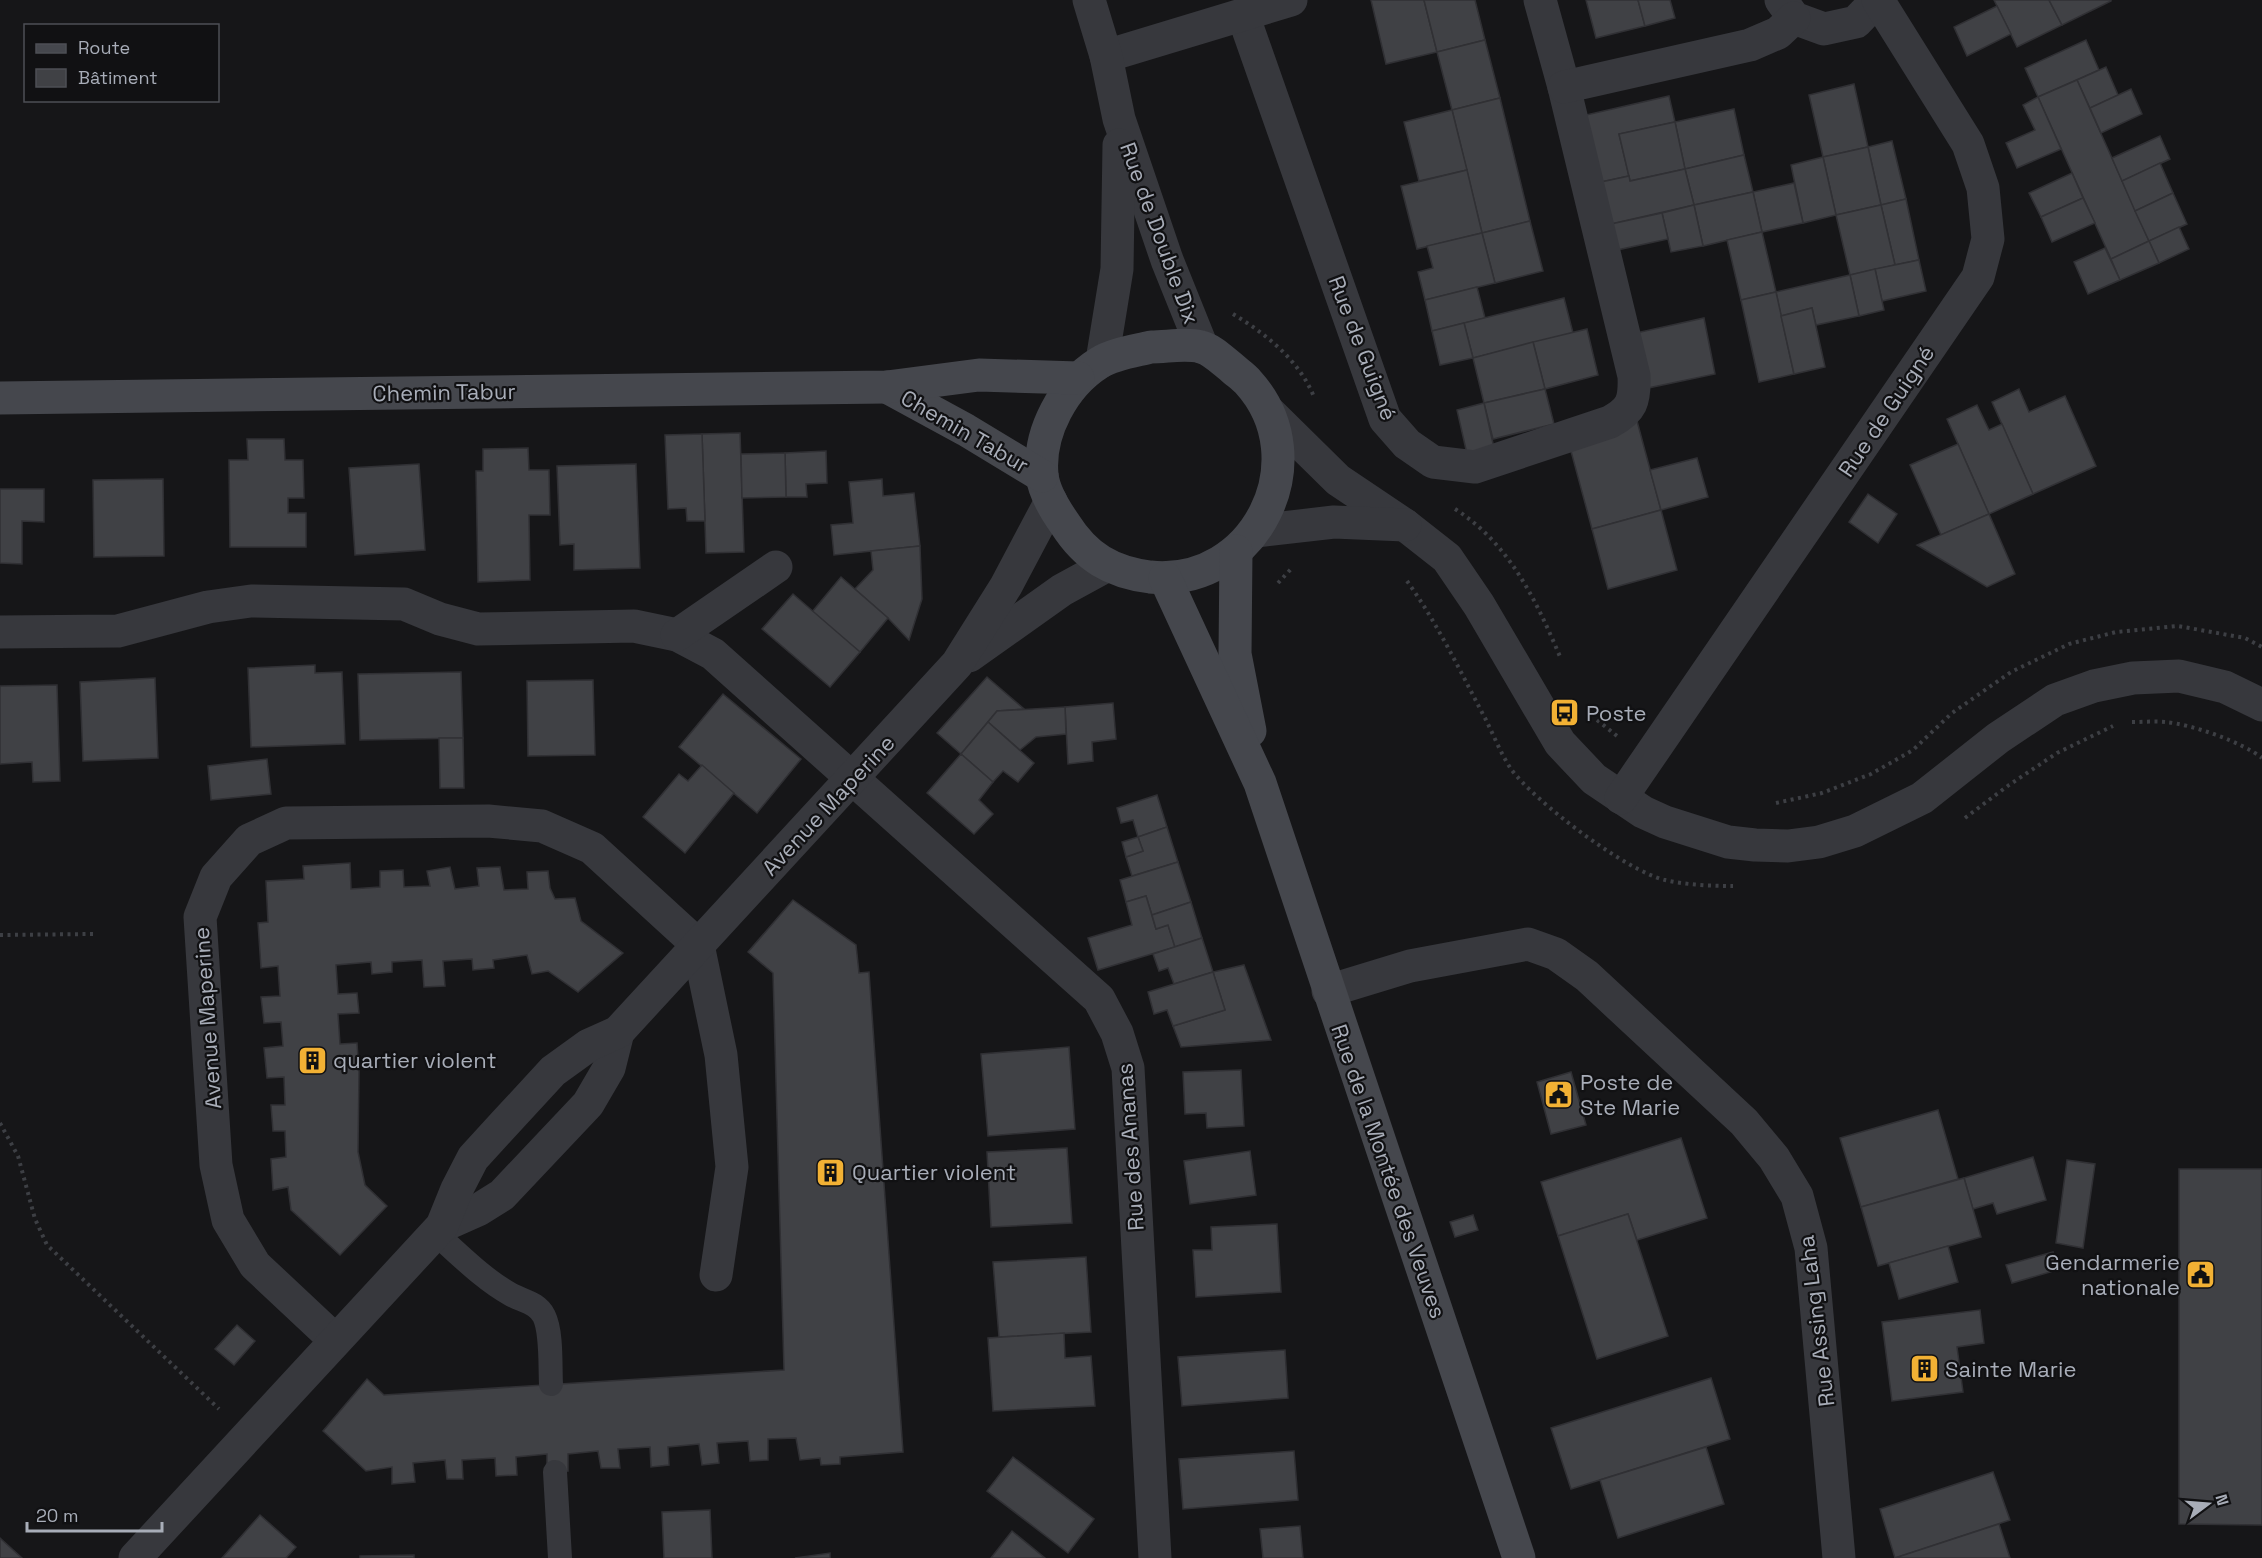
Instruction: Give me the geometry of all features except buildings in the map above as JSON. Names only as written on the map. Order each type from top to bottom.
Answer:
[{"type":"main road","name":"Chemin Tabur","points":[[0,398],[887,387],[979,375],[1090,369],[1151,347],[1202,346]]},
{"type":"main road","points":[[1090,369],[1056,407],[1046,442],[1046,489],[1083,548],[1106,566],[1135,575],[1165,578],[1203,571],[1246,541],[1269,507],[1277,481],[1277,445],[1268,411],[1248,382],[1202,346]]},
{"type":"main road","name":"Chemin Tabur","points":[[887,387],[966,430],[1046,489]]},
{"type":"main road","points":[[1246,541],[1236,654],[1260,783]]},
{"type":"main road","points":[[1165,578],[1260,783]]},
{"type":"main road","name":"Rue de la Montée des Veuves","points":[[1260,783],[1519,1558]]},
{"type":"street","name":"Rue de Double Dix","points":[[1089,0],[1106,56],[1119,119],[1167,260],[1202,346]]},
{"type":"street","points":[[1106,56],[1292,0]]},
{"type":"street","name":"Rue de Guigné","points":[[1244,15],[1385,419],[1407,444],[1433,462],[1475,466],[1610,422],[1625,414],[1635,397],[1634,376],[1564,87],[1540,0]]},
{"type":"street","name":"Rue de Guigné","points":[[1564,87],[1750,45],[1778,33],[1787,9],[1824,29],[1856,22],[1878,0],[1968,144],[1983,188],[1988,239],[1978,277],[1621,798]]},
{"type":"street","name":"Rue de Double Dix","points":[[1090,369],[1117,269],[1119,119]]},
{"type":"street","points":[[1268,411],[1338,480],[1448,558],[1479,605],[1560,743],[1594,779],[1621,798],[1665,822],[1728,842],[1755,846],[1788,846],[1819,842],[1855,831],[1922,798],[1998,738],[2055,700],[2094,686],[2133,678],[2179,676],[2225,687],[2262,705]]},
{"type":"street","name":"Avenue Maperine","points":[[145,1555],[247,1436],[438,1230],[474,1158],[505,1123],[553,1071],[589,1045],[618,1032],[957,664],[1006,586],[1046,489]]},
{"type":"street","points":[[1246,541],[1334,522],[1404,525]]},
{"type":"street","name":"Avenue Maperine","points":[[957,664],[1062,590],[1106,566]]},
{"type":"street","points":[[677,635],[776,567]]},
{"type":"street","name":"Rue des Ananas","points":[[0,632],[118,631],[208,607],[252,601],[404,604],[440,619],[478,629],[634,626],[677,635],[713,654],[1099,999],[1117,1033],[1128,1068],[1155,1558]]},
{"type":"street","name":"Avenue Maperine","points":[[335,1340],[255,1264],[228,1220],[216,1165],[200,917],[216,876],[249,840],[286,824],[488,821],[542,826],[592,848],[698,945]]},
{"type":"street","name":"Rue Assing Laha","points":[[1328,991],[1410,966],[1528,944],[1556,954],[1587,976],[1744,1122],[1774,1158],[1797,1196],[1811,1248],[1839,1558]]},
{"type":"street","points":[[698,945],[721,1055],[732,1167],[716,1275]]},
{"type":"street","name":"Avenue Maperine","points":[[438,1230],[502,1195],[588,1104],[609,1068],[618,1032]]},
{"type":"lane","points":[[438,1230],[476,1269],[509,1294],[534,1304],[543,1313],[547,1323],[551,1384]]},
{"type":"lane","points":[[555,1472],[560,1558]]},
{"type":"path","points":[[1226,309],[1258,329],[1288,356],[1309,385],[1316,402]]},
{"type":"path","points":[[1449,506],[1469,518],[1514,565],[1538,605],[1565,668]]},
{"type":"path","points":[[1764,806],[1822,793],[1871,774],[1913,750],[1952,713],[2011,672],[2069,644],[2116,632],[2178,626],[2245,638],[2262,647]]},
{"type":"path","points":[[1595,718],[1646,761]]},
{"type":"path","points":[[0,935],[93,934]]},
{"type":"path","points":[[0,1124],[18,1156],[35,1219],[47,1245],[247,1436]]},
{"type":"place","name":"Poste","points":[[1565,713]]},
{"type":"place","name":"quartier violent","points":[[312,1060]]},
{"type":"place","name":"Poste de Ste Marie","points":[[1559,1095]]},
{"type":"place","name":"Quartier violent","points":[[831,1172]]},
{"type":"place","name":"Gendarmerie nationale","points":[[2201,1275]]},
{"type":"place","name":"Sainte Marie","points":[[1924,1369]]}]
